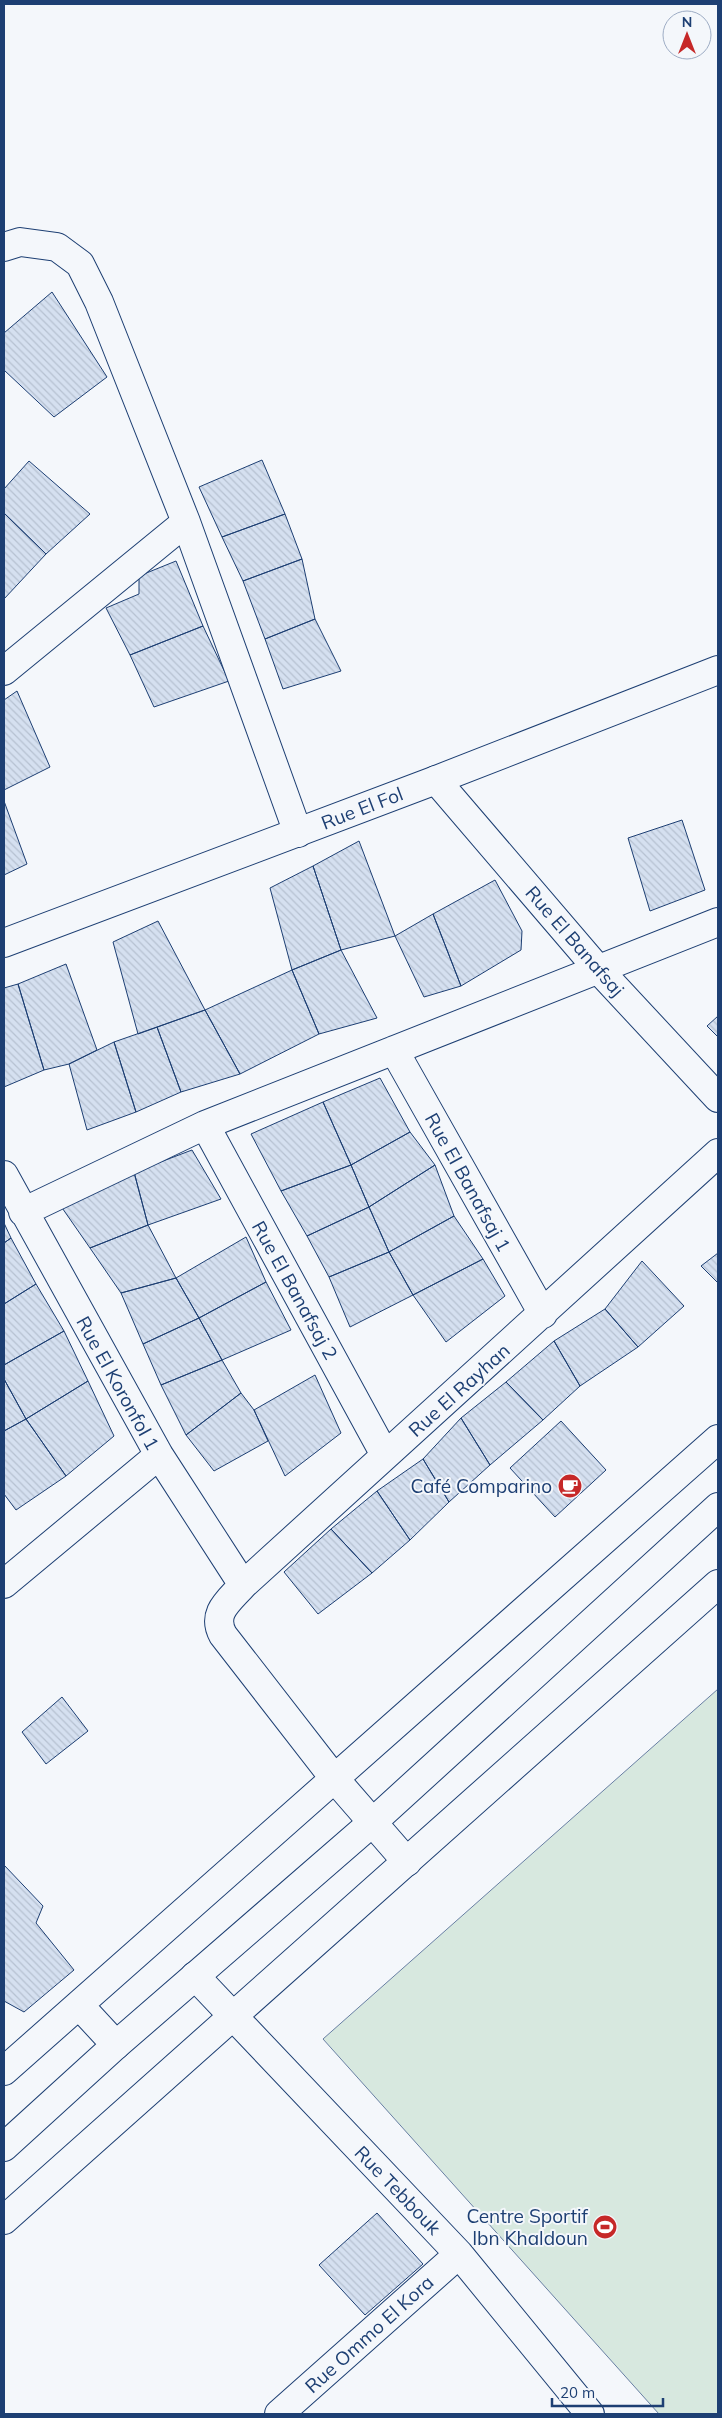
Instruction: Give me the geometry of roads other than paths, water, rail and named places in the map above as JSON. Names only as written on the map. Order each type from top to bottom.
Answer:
[{"type":"street","points":[[4,247],[20,242],[57,247],[80,264],[99,302],[186,522],[298,833]]},
{"type":"street","points":[[4,671],[186,522]]},
{"type":"street","name":"Rue El Fol","points":[[4,943],[298,833],[718,670]]},
{"type":"street","name":"Rue El Banafsaj","points":[[436,780],[597,968],[718,1098]]},
{"type":"street","points":[[23,1212],[205,1125],[597,968],[718,922]]},
{"type":"street","name":"Rue El Banafsaj 1","points":[[394,1050],[543,1314]]},
{"type":"street","name":"Rue El Banafsaj 2","points":[[205,1125],[385,1455]]},
{"type":"street","name":"Rue El Rayhan","points":[[334,1778],[223,1635],[217,1620],[219,1612],[243,1585],[718,1153]]},
{"type":"street","name":"Rue El Koronfol 1","points":[[4,1176],[158,1455],[243,1585]]},
{"type":"street","points":[[4,2071],[718,1439]]},
{"type":"street","points":[[5,1579],[158,1455]]},
{"type":"street","points":[[4,2147],[116,2045],[374,1822],[718,1506]]},
{"type":"street","points":[[4,2220],[718,1584]]},
{"type":"street","points":[[334,1778],[407,1862]]},
{"type":"street","name":"Rue Tebbouk","points":[[195,1976],[460,2254],[578,2410]]},
{"type":"street","points":[[79,2005],[116,2045]]},
{"type":"street","name":"Rue Ommo El Kora","points":[[279,2414],[460,2254]]},
{"type":"place","name":"Café Comparino","points":[[570,1486]]},
{"type":"place","name":"Centre Sportif Ibn Khaldoun","points":[[605,2227]]}]
